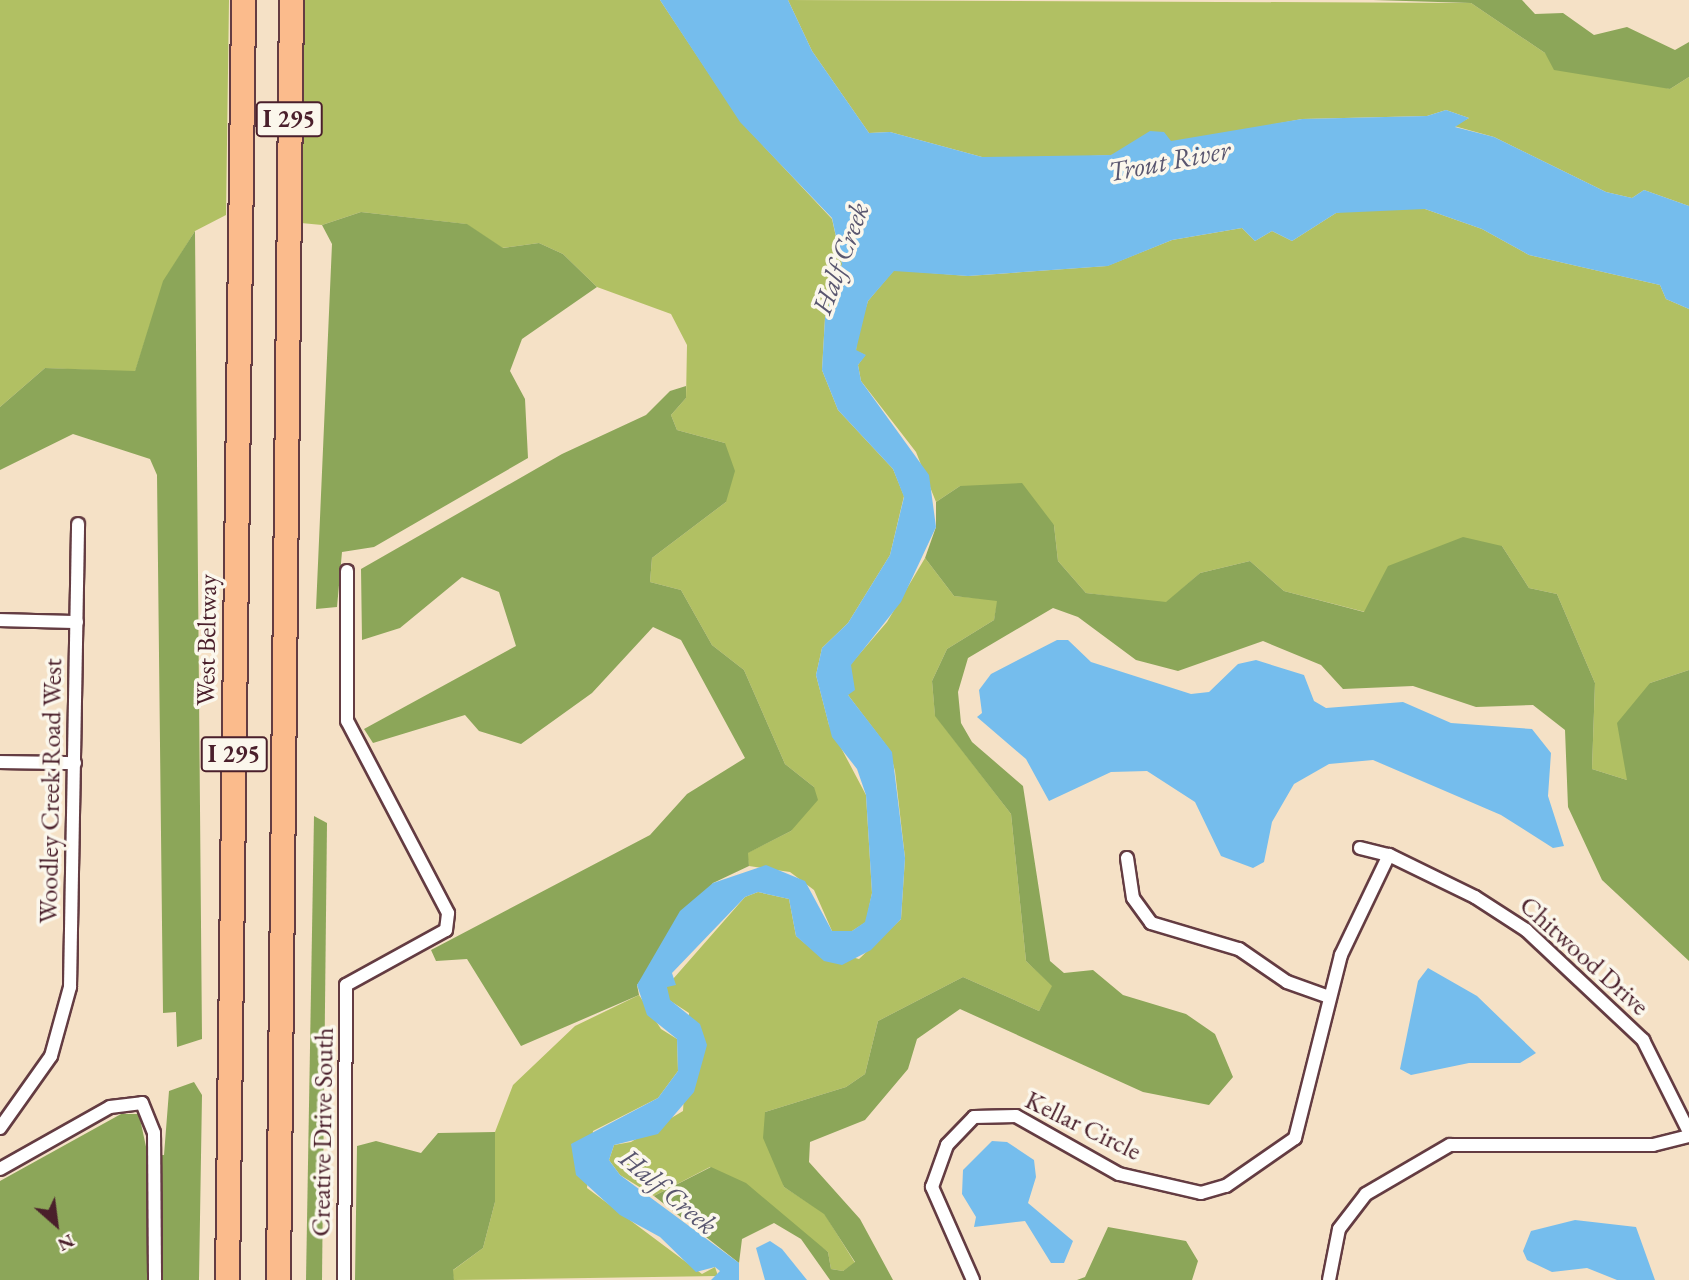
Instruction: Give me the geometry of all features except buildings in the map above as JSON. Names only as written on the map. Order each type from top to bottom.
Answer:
[{"type":"highway","name":"West Beltway","points":[[228,1280],[243,0]]},
{"type":"highway","name":"I 295","points":[[278,1280],[291,0]]},
{"type":"street","name":"Woodley Creek Road West","points":[[0,1128],[51,1056],[70,987],[78,524]]},
{"type":"street","name":"Creative Drive South","points":[[344,1280],[346,985],[446,930],[448,914],[347,721],[347,571]]},
{"type":"street","points":[[0,620],[77,622]]},
{"type":"street","points":[[0,762],[75,763]]},
{"type":"street","name":"Chitwood Drive","points":[[1360,849],[1389,855],[1514,920],[1618,1014],[1665,1075],[1689,1134]]},
{"type":"street","name":"Kellar Circle","points":[[973,1280],[932,1187],[958,1127],[1002,1112],[1119,1174],[1188,1192],[1213,1191],[1287,1146],[1301,1128],[1329,997],[1354,925],[1389,855]]},
{"type":"street","points":[[1128,858],[1133,898],[1151,923],[1238,950],[1287,982],[1329,997]]},
{"type":"street","points":[[0,1168],[110,1107],[142,1103],[154,1133],[155,1280]]},
{"type":"street","points":[[1329,1280],[1339,1229],[1366,1194],[1450,1145],[1653,1145],[1689,1134]]},
{"type":"green space","points":[[0,0],[229,0],[226,215],[195,231],[164,281],[135,372],[45,368],[0,407]]},
{"type":"green space","points":[[303,0],[660,0],[741,122],[832,219],[842,264],[825,318],[822,370],[838,410],[893,469],[904,496],[890,555],[848,623],[822,648],[816,675],[829,725],[866,795],[872,893],[866,922],[852,931],[832,931],[814,890],[790,872],[749,866],[747,853],[791,831],[814,787],[785,764],[744,670],[712,645],[681,590],[650,582],[652,558],[726,502],[725,443],[677,430],[671,415],[686,398],[687,345],[671,314],[597,287],[563,254],[539,243],[502,248],[466,224],[361,212],[322,225],[301,223]]},
{"type":"green space","points":[[788,0],[1471,3],[1545,53],[1670,89],[1689,77],[1689,206],[1644,190],[1632,198],[1606,192],[1494,137],[1454,126],[1469,118],[1446,110],[1427,116],[1302,119],[1111,155],[1048,158],[982,157],[890,132],[869,133],[812,51]]},
{"type":"green space","points":[[1373,0],[1522,0],[1535,14],[1563,13],[1594,35],[1627,27],[1675,50],[1689,42],[1689,77],[1670,89],[1554,70],[1545,53],[1471,3]]},
{"type":"green space","points":[[1359,208],[1425,209],[1482,229],[1529,255],[1660,285],[1666,299],[1689,309],[1689,670],[1650,683],[1627,780],[1592,769],[1595,683],[1557,594],[1529,588],[1502,546],[1365,612],[1284,591],[1250,561],[1200,573],[1166,603],[1086,593],[1058,561],[1054,525],[960,486],[936,502],[916,452],[861,381],[858,365],[865,355],[856,351],[857,335],[868,301],[894,270],[968,276],[1107,266],[1172,240],[1242,228],[1255,241],[1272,231],[1292,241],[1336,213]]},
{"type":"green space","points":[[361,212],[467,224],[503,248],[539,243],[563,254],[597,287],[522,339],[510,371],[525,399],[528,458],[374,547],[342,552],[337,607],[316,609],[332,244],[322,225]]},
{"type":"green space","points":[[195,231],[202,1039],[177,1047],[176,1012],[163,1013],[157,475],[150,459],[73,434],[0,470],[0,407],[45,368],[135,371],[163,281]]},
{"type":"green space","points":[[686,386],[686,398],[671,415],[677,430],[725,443],[735,471],[726,502],[652,558],[650,582],[681,590],[712,645],[744,670],[785,764],[814,787],[818,800],[791,831],[748,853],[749,866],[713,883],[637,985],[639,995],[521,1046],[467,959],[436,961],[431,950],[650,835],[687,794],[745,758],[681,640],[653,627],[592,693],[521,744],[479,731],[465,715],[373,743],[364,729],[516,646],[499,592],[462,577],[400,628],[362,640],[361,569],[562,454],[646,415],[670,391]]},
{"type":"green space","points":[[1022,483],[1054,525],[1058,561],[1086,593],[1166,602],[1200,573],[1250,561],[1284,591],[1364,612],[1388,566],[1463,537],[1502,546],[1529,588],[1557,594],[1595,683],[1592,769],[1627,780],[1617,723],[1650,683],[1689,670],[1689,961],[1602,880],[1568,807],[1565,730],[1533,705],[1476,707],[1413,686],[1343,689],[1321,665],[1263,641],[1178,671],[1136,660],[1078,617],[1053,608],[968,658],[958,692],[961,723],[972,742],[1023,786],[1050,961],[1064,973],[1093,970],[1123,995],[1186,1014],[1215,1034],[1233,1077],[1209,1105],[1143,1092],[960,1009],[917,1039],[908,1069],[865,1120],[810,1142],[809,1162],[860,1219],[893,1280],[830,1280],[801,1239],[774,1223],[742,1239],[739,1263],[654,1196],[711,1167],[746,1183],[828,1252],[831,1269],[843,1271],[855,1262],[824,1214],[784,1187],[763,1138],[765,1112],[846,1087],[865,1074],[878,1021],[963,977],[1039,1011],[1052,986],[1026,961],[1011,814],[935,716],[932,681],[947,649],[994,620],[997,601],[954,596],[925,558],[936,527],[936,502],[960,486]]},
{"type":"green space","points":[[925,558],[954,596],[998,600],[994,620],[947,649],[932,681],[935,715],[1011,814],[1026,961],[1053,986],[1039,1011],[963,977],[878,1021],[865,1074],[846,1087],[765,1112],[784,1187],[824,1213],[855,1263],[843,1271],[831,1269],[828,1252],[710,1167],[654,1196],[620,1175],[609,1160],[614,1145],[631,1142],[683,1111],[689,1013],[669,1000],[666,987],[745,897],[758,892],[789,899],[796,936],[807,945],[859,959],[901,919],[905,858],[895,771],[889,749],[848,695],[850,665],[887,622]]},
{"type":"green space","points":[[314,816],[327,823],[322,1280],[306,1280]]},
{"type":"green space","points":[[639,995],[661,1029],[677,1039],[678,1071],[658,1098],[593,1131],[587,1188],[702,1274],[715,1267],[718,1276],[454,1280],[452,1271],[483,1248],[495,1202],[495,1132],[513,1085],[575,1026]]},
{"type":"green space","points":[[194,1082],[202,1095],[199,1280],[0,1280],[0,1181],[121,1114],[139,1114],[148,1156],[164,1155],[169,1091]]},
{"type":"green space","points":[[495,1132],[495,1202],[483,1248],[453,1270],[454,1280],[355,1280],[357,1146],[376,1141],[421,1153],[438,1133]]},
{"type":"green space","points":[[1108,1227],[1186,1241],[1198,1261],[1192,1280],[1077,1280],[1085,1277]]},
{"type":"water","name":"Trout River","points":[[660,0],[788,0],[812,51],[869,133],[890,132],[982,157],[1111,155],[1150,131],[1164,132],[1171,141],[1302,119],[1427,116],[1446,110],[1469,118],[1455,127],[1494,137],[1606,192],[1632,198],[1644,190],[1689,206],[1689,309],[1666,299],[1660,285],[1529,255],[1482,229],[1425,209],[1336,213],[1292,241],[1272,231],[1255,241],[1242,228],[1172,240],[1108,266],[968,276],[894,271],[868,301],[856,350],[866,355],[858,365],[861,381],[929,475],[936,527],[901,602],[851,665],[855,690],[848,695],[892,752],[905,858],[901,919],[871,950],[842,965],[824,961],[796,936],[789,899],[758,892],[745,897],[672,973],[676,985],[667,987],[670,1000],[700,1024],[707,1045],[694,1092],[658,1134],[614,1145],[609,1160],[620,1175],[739,1263],[739,1280],[711,1280],[720,1271],[715,1267],[696,1272],[660,1237],[620,1215],[576,1175],[571,1144],[658,1098],[678,1071],[677,1039],[647,1015],[637,985],[680,911],[713,883],[766,865],[805,881],[832,931],[852,931],[865,922],[872,893],[866,795],[857,769],[832,737],[816,675],[822,648],[848,623],[890,555],[904,497],[893,469],[838,410],[822,370],[825,318],[842,264],[832,218],[740,122]]},
{"type":"water","points":[[1057,640],[1068,640],[1091,662],[1191,694],[1209,692],[1238,664],[1256,660],[1304,675],[1314,701],[1326,708],[1403,702],[1451,723],[1532,729],[1551,753],[1548,796],[1564,846],[1553,848],[1501,815],[1373,760],[1329,764],[1294,784],[1272,822],[1264,862],[1253,868],[1221,856],[1195,802],[1147,771],[1111,772],[1049,801],[1026,759],[977,717],[982,713],[979,690],[991,674]]},
{"type":"water","points":[[1428,968],[1477,996],[1536,1053],[1520,1063],[1469,1063],[1411,1075],[1400,1069],[1418,981]]},
{"type":"water","points":[[992,1141],[1007,1142],[1034,1160],[1036,1177],[1028,1203],[1073,1241],[1064,1263],[1051,1263],[1025,1221],[974,1227],[976,1217],[962,1194],[963,1170]]},
{"type":"water","points":[[1575,1220],[1636,1227],[1655,1280],[1617,1280],[1587,1268],[1552,1272],[1527,1260],[1523,1251],[1531,1231]]},
{"type":"water","points":[[770,1241],[782,1249],[807,1280],[765,1280],[756,1248]]},
{"type":"water label","name":"Half Creek","points":[[840,258]]},
{"type":"water label","name":"Half Creek","points":[[669,1191]]}]
